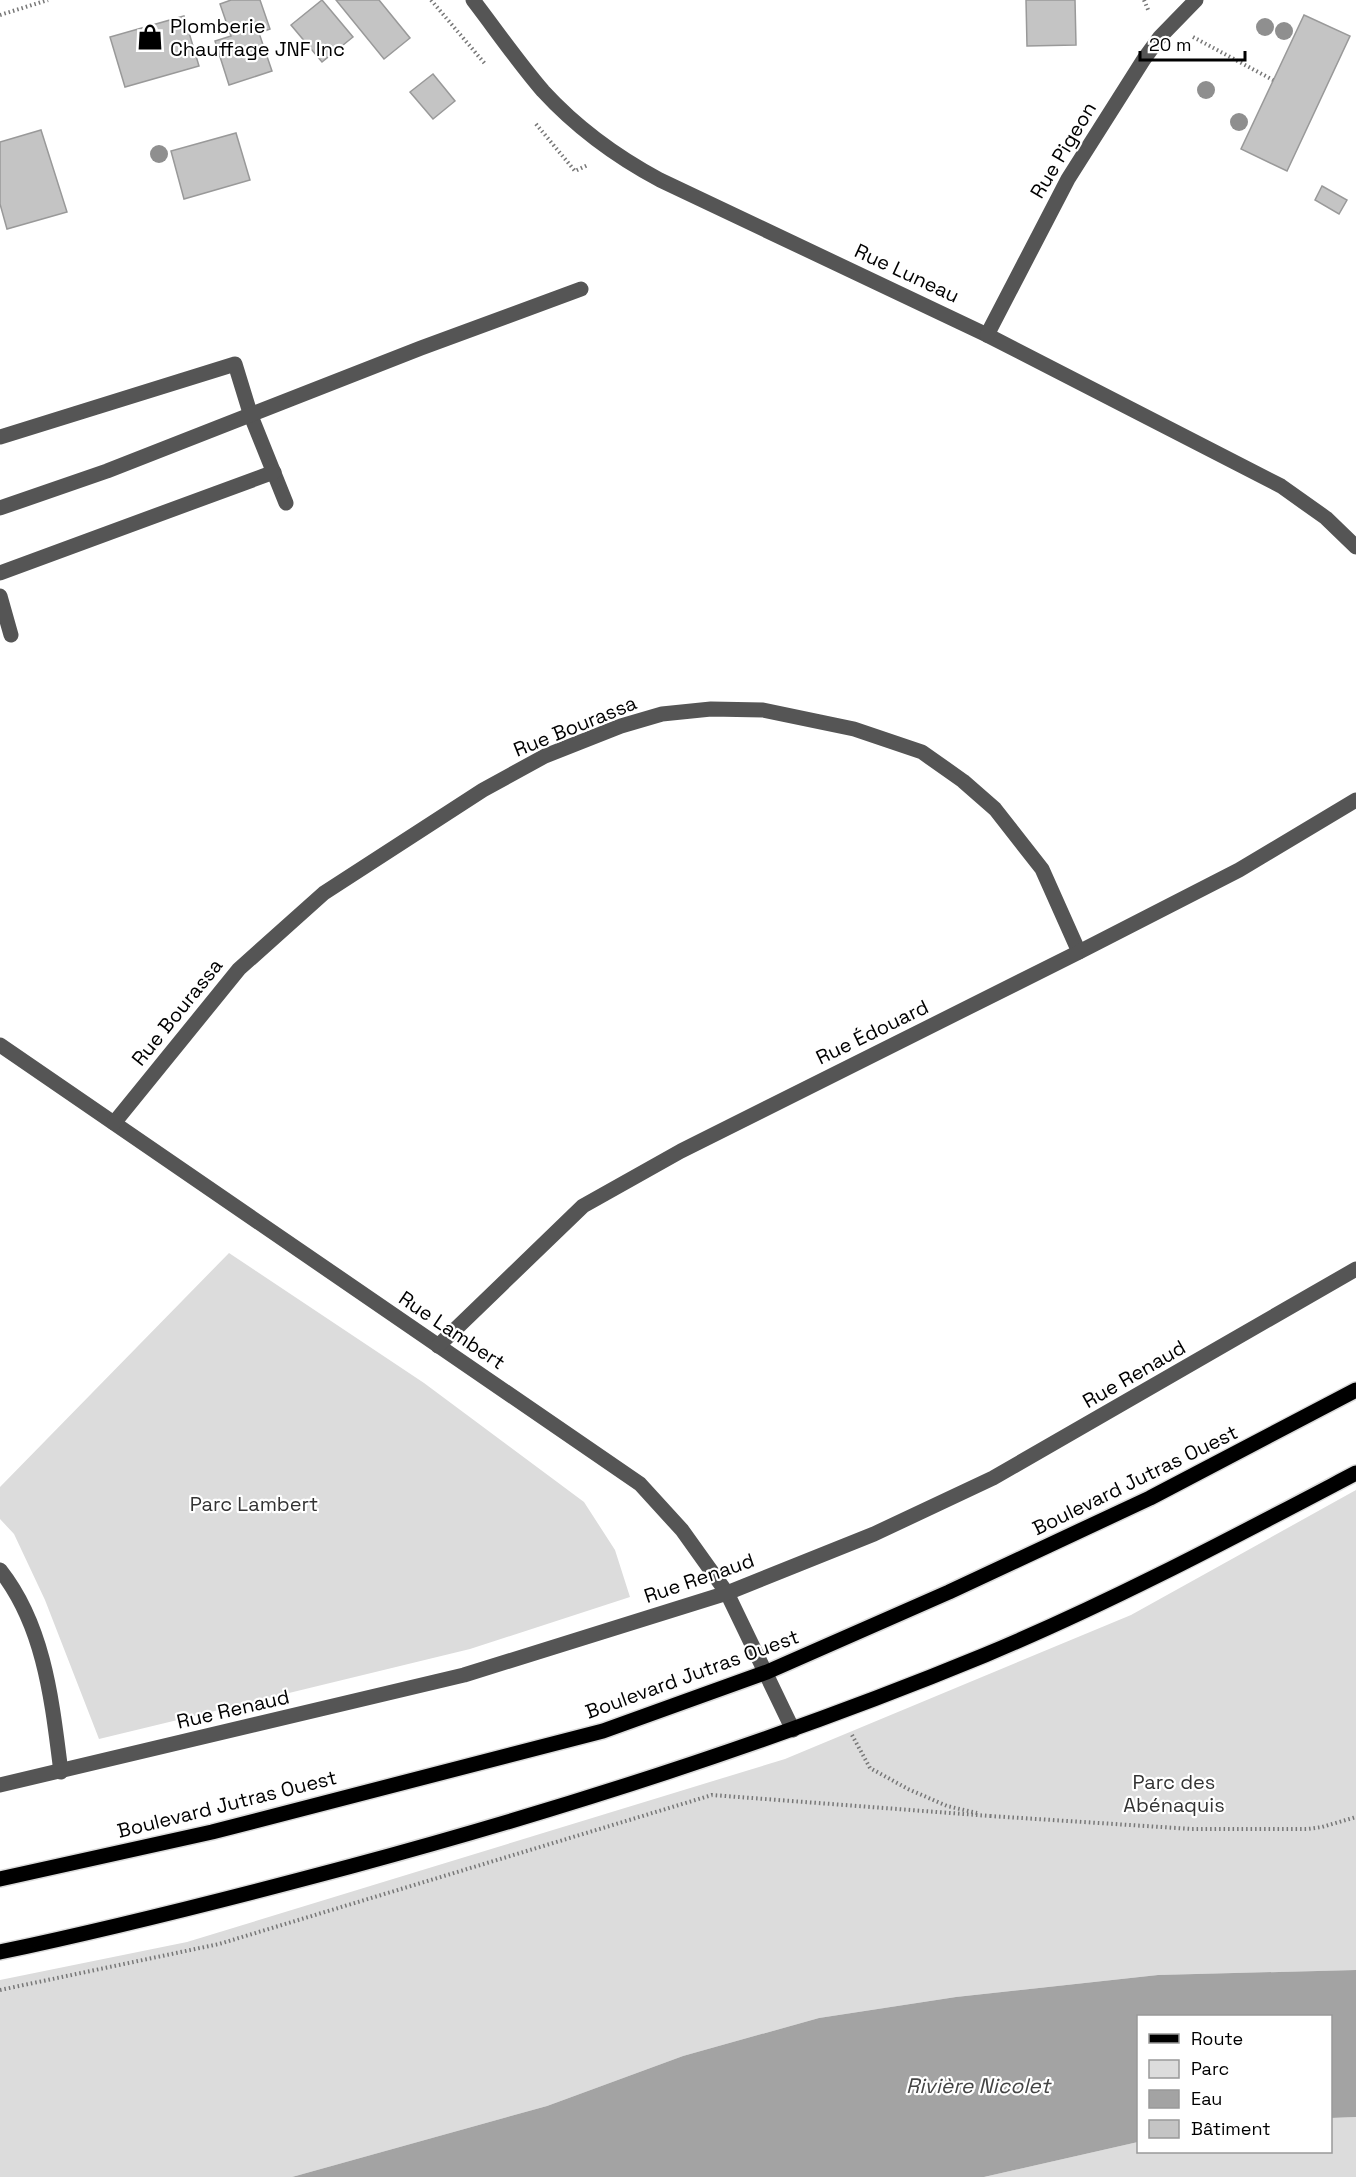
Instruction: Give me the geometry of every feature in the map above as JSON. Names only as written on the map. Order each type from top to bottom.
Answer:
[{"type":"main road","name":"Boulevard Jutras Ouest","points":[[0,1879],[212,1832],[603,1731],[766,1672],[949,1592],[1150,1498],[1356,1390]]},
{"type":"main road","points":[[0,1952],[210,1904],[466,1835],[793,1730],[986,1654],[1137,1586],[1356,1473]]},
{"type":"street","name":"Rue Luneau","points":[[472,0],[544,91],[613,153],[660,180],[987,335],[1281,486],[1326,518],[1356,547]]},
{"type":"street","name":"Rue Pigeon","points":[[987,335],[1068,179],[1144,59],[1196,0]]},
{"type":"street","points":[[0,508],[108,471],[421,348],[581,289]]},
{"type":"street","points":[[0,437],[235,364],[251,416],[286,503]]},
{"type":"street","points":[[0,573],[274,472]]},
{"type":"street","points":[[0,596],[12,635]]},
{"type":"street","name":"Rue Bourassa","points":[[114,1123],[239,969],[324,892],[483,790],[535,762],[621,726],[662,714],[711,709],[763,710],[854,729],[922,752],[963,781],[995,809],[1042,869],[1079,952]]},
{"type":"street","name":"Rue Édouard","points":[[438,1346],[583,1206],[681,1151],[1239,870],[1356,800]]},
{"type":"street","name":"Rue Lambert","points":[[0,1045],[640,1484],[682,1530],[727,1593],[793,1730]]},
{"type":"street","name":"Rue Renaud","points":[[0,1785],[464,1675],[727,1593],[874,1534],[993,1478],[1356,1269]]},
{"type":"street","points":[[0,1570],[11,1584],[36,1635],[52,1701],[61,1772]]},
{"type":"path","points":[[0,15],[48,0]]},
{"type":"path","points":[[1172,26],[1273,80]]},
{"type":"path","points":[[852,1734],[870,1768],[908,1789],[947,1806],[990,1816]]},
{"type":"path","points":[[0,1990],[219,1944],[712,1795],[1192,1829],[1308,1829],[1356,1817]]},
{"type":"green space","name":"Parc Lambert","points":[[229,1253],[424,1383],[584,1502],[615,1550],[630,1597],[470,1649],[99,1739],[45,1600],[14,1534],[0,1519],[0,1487]]},
{"type":"green space","name":"Parc des Abénaquis","points":[[1356,1490],[1356,1970],[1158,1975],[956,1997],[819,2018],[683,2056],[547,2106],[292,2177],[0,2177],[0,1980],[187,1942],[785,1759],[1131,1615]]},
{"type":"green space","points":[[1356,2117],[1356,2177],[984,2177],[1137,2142],[1137,2153],[1332,2153],[1332,2118]]},
{"type":"water","name":"Rivière Nicolet","points":[[1356,1970],[1356,2117],[1332,2118],[1332,2015],[1137,2015],[1137,2142],[984,2177],[292,2177],[547,2106],[683,2056],[819,2018],[956,1997],[1158,1975]]},
{"type":"building","points":[[231,0],[260,0],[270,29],[259,33],[272,71],[229,85],[215,41],[231,36],[220,4]]},
{"type":"building","points":[[322,0],[353,37],[322,62],[291,25]]},
{"type":"building","points":[[336,0],[379,0],[410,38],[384,59]]},
{"type":"building","points":[[1026,0],[1075,0],[1076,45],[1027,46]]},
{"type":"building","points":[[1304,15],[1350,36],[1287,171],[1241,149]]},
{"type":"building","points":[[184,16],[199,66],[125,87],[110,37]]},
{"type":"building","points":[[433,74],[455,101],[433,119],[410,92]]},
{"type":"building","points":[[41,130],[67,212],[7,229],[0,204],[0,142]]},
{"type":"building","points":[[236,133],[250,180],[184,199],[171,151]]},
{"type":"building","points":[[1322,186],[1347,200],[1339,214],[1315,200]]},
{"type":"place","name":"Plomberie Chauffage JNF Inc","points":[[150,37]]}]
